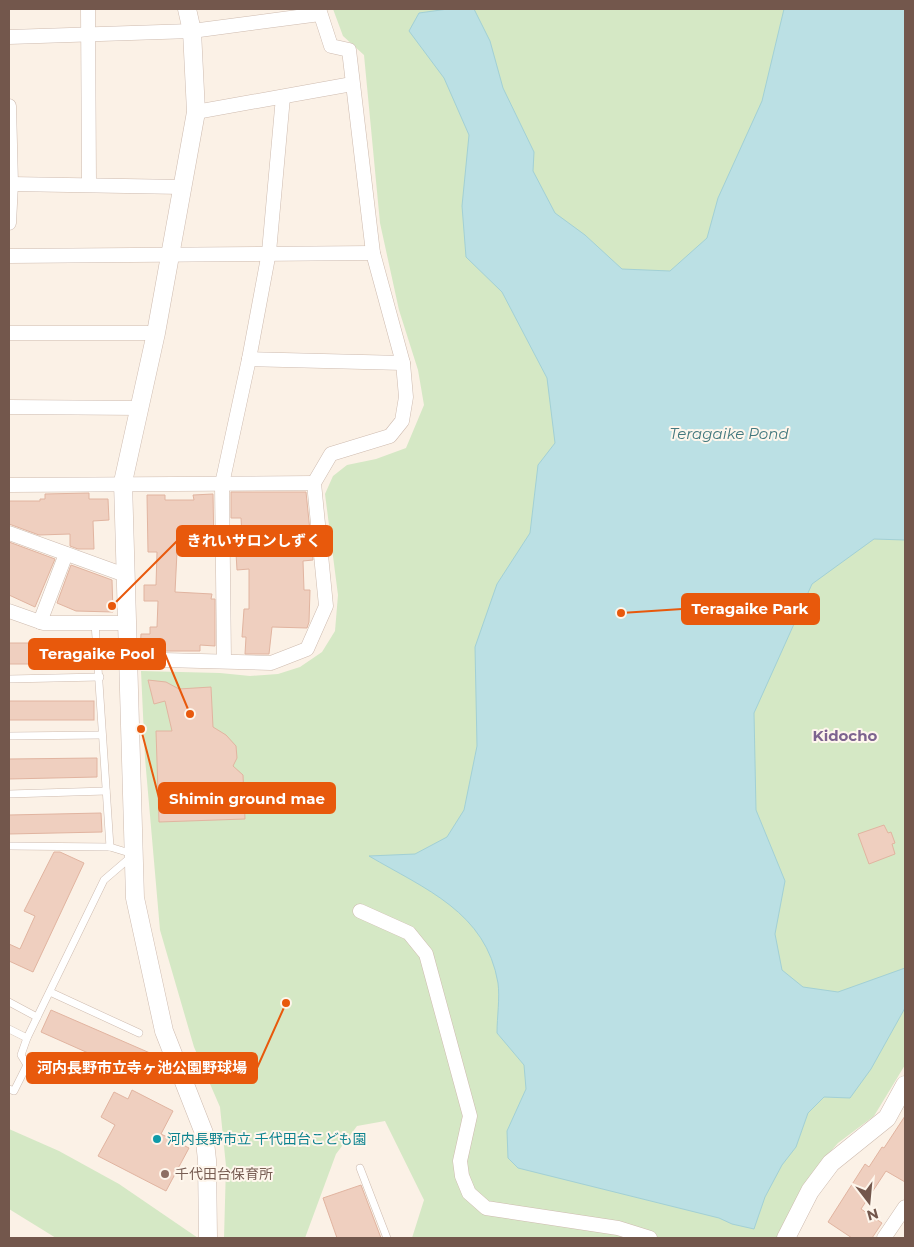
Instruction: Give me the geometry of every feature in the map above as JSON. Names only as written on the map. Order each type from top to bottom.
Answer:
[{"type":"street","points":[[88,9],[89,184]]},
{"type":"street","points":[[187,9],[192,31],[196,112],[156,333],[141,408],[123,482],[135,898],[153,991],[164,1031],[204,1133],[207,1160],[208,1238]]},
{"type":"street","points":[[9,37],[192,31],[319,11],[331,46],[349,50],[373,253],[403,363],[406,397],[402,421],[390,436],[330,454],[314,483],[326,606],[307,649],[272,663],[224,660],[128,659]]},
{"type":"street","points":[[196,112],[352,84]]},
{"type":"street","points":[[224,660],[222,484],[249,359],[269,252],[283,97]]},
{"type":"street","points":[[9,106],[11,184],[9,223]]},
{"type":"street","points":[[11,184],[182,187]]},
{"type":"street","points":[[9,256],[170,256],[269,252],[373,253]]},
{"type":"street","points":[[9,333],[156,333]]},
{"type":"street","points":[[249,359],[403,363]]},
{"type":"street","points":[[9,407],[141,408]]},
{"type":"street","points":[[9,484],[123,482],[314,483]]},
{"type":"street","points":[[9,533],[125,575]]},
{"type":"street","points":[[40,622],[66,554]]},
{"type":"street","points":[[9,611],[40,622],[126,623]]},
{"type":"street","points":[[360,911],[409,932],[426,954],[470,1116],[460,1161],[462,1176],[469,1194],[486,1208],[618,1228],[650,1238]]},
{"type":"street","points":[[786,1238],[810,1191],[831,1163],[887,1118],[905,1085]]},
{"type":"street","points":[[884,1238],[905,1207]]},
{"type":"lane","points":[[95,623],[110,847]]},
{"type":"lane","points":[[9,679],[100,677]]},
{"type":"lane","points":[[9,736],[102,735]]},
{"type":"lane","points":[[9,794],[106,791]]},
{"type":"lane","points":[[9,846],[110,847],[133,854]]},
{"type":"lane","points":[[9,1089],[14,1091],[27,1065],[21,1055],[26,1038],[104,880],[133,854]]},
{"type":"lane","points":[[50,992],[138,1033]]},
{"type":"lane","points":[[9,1002],[37,1017]]},
{"type":"lane","points":[[9,1029],[26,1038]]},
{"type":"lane","points":[[360,1168],[387,1238]]},
{"type":"green space","points":[[333,9],[905,9],[905,1065],[874,1116],[838,1143],[823,1160],[781,1238],[412,1238],[424,1200],[385,1121],[357,1126],[336,1154],[305,1238],[224,1238],[226,1166],[220,1107],[194,1047],[160,930],[145,758],[141,671],[220,673],[250,676],[278,674],[300,667],[322,652],[335,631],[338,595],[325,494],[333,476],[347,465],[376,459],[406,448],[424,405],[418,370],[399,310],[380,223],[364,55],[343,36]]},
{"type":"green space","points":[[9,1129],[59,1151],[119,1184],[198,1238],[56,1238],[9,1209]]},
{"type":"water","name":"Teragaike Pond","points":[[448,9],[474,9],[490,41],[503,88],[534,152],[533,171],[555,213],[585,235],[622,269],[670,271],[707,238],[718,198],[762,101],[784,9],[905,9],[905,540],[874,539],[812,584],[754,713],[756,810],[785,881],[775,934],[782,970],[803,987],[838,992],[905,968],[905,1008],[871,1069],[850,1098],[824,1097],[808,1113],[796,1147],[782,1165],[765,1197],[754,1229],[732,1224],[719,1218],[518,1168],[508,1158],[507,1131],[526,1089],[524,1065],[497,1033],[498,983],[491,959],[481,938],[467,920],[450,905],[369,856],[415,854],[447,837],[464,810],[477,746],[475,647],[497,584],[530,533],[538,465],[555,443],[547,378],[502,292],[466,257],[462,206],[469,135],[444,78],[409,31],[419,13]]},
{"type":"building","points":[[231,492],[306,492],[313,560],[303,561],[304,590],[310,590],[309,622],[307,628],[272,627],[269,654],[245,654],[246,637],[242,637],[244,609],[249,609],[249,569],[237,570],[236,553],[243,553],[241,518],[231,518]]},
{"type":"building","points":[[89,493],[89,499],[108,499],[109,520],[93,521],[94,549],[78,549],[70,546],[70,534],[39,535],[9,524],[9,501],[40,501],[40,499],[45,499],[45,494]]},
{"type":"building","points":[[213,494],[214,550],[179,549],[179,552],[177,552],[175,592],[212,594],[211,599],[215,599],[215,646],[200,645],[200,651],[140,651],[141,634],[150,634],[150,627],[157,627],[158,601],[144,601],[144,585],[156,585],[157,552],[148,552],[147,495],[165,495],[165,500],[194,500],[193,495]]},
{"type":"building","points":[[9,542],[55,559],[35,607],[9,595]]},
{"type":"building","points":[[71,565],[112,580],[113,612],[76,611],[57,603]]},
{"type":"building","points":[[9,643],[91,643],[92,664],[9,664]]},
{"type":"building","points":[[148,680],[166,682],[179,689],[211,687],[213,727],[226,735],[236,746],[237,758],[233,766],[243,775],[245,819],[159,822],[156,731],[172,731],[165,701],[154,704]]},
{"type":"building","points":[[9,701],[94,701],[94,720],[9,720]]},
{"type":"building","points":[[97,758],[97,777],[9,779],[9,759]]},
{"type":"building","points":[[101,813],[102,832],[9,834],[9,815]]},
{"type":"building","points":[[884,825],[888,833],[891,832],[895,843],[892,844],[895,854],[869,864],[858,834]]},
{"type":"building","points":[[54,852],[60,852],[84,863],[33,972],[9,961],[9,944],[20,949],[35,916],[24,911]]},
{"type":"building","points":[[51,1010],[150,1053],[140,1076],[41,1032]]},
{"type":"building","name":"河内長野市立 千代田台こども園","points":[[132,1090],[173,1111],[161,1134],[189,1148],[166,1191],[98,1156],[115,1125],[101,1117],[114,1092],[128,1099]]},
{"type":"building","points":[[905,1116],[905,1182],[886,1171],[861,1209],[882,1223],[872,1238],[852,1238],[828,1222],[865,1164],[869,1167]]},
{"type":"building","points":[[361,1185],[381,1238],[337,1238],[323,1198]]},
{"type":"place","name":"きれいサロンしずく","points":[[112,606]]},
{"type":"place","name":"Teragaike Park","points":[[621,613]]},
{"type":"place","name":"Teragaike Pool","points":[[190,714]]},
{"type":"place","name":"Shimin ground mae","points":[[141,729]]},
{"type":"place","name":"河内長野市立寺ヶ池公園野球場","points":[[286,1003]]},
{"type":"place","name":"河内長野市立 千代田台こども園","points":[[157,1139]]},
{"type":"place","name":"千代田台保育所","points":[[165,1174]]},
{"type":"district","name":"Kidocho","points":[[845,735]]}]
